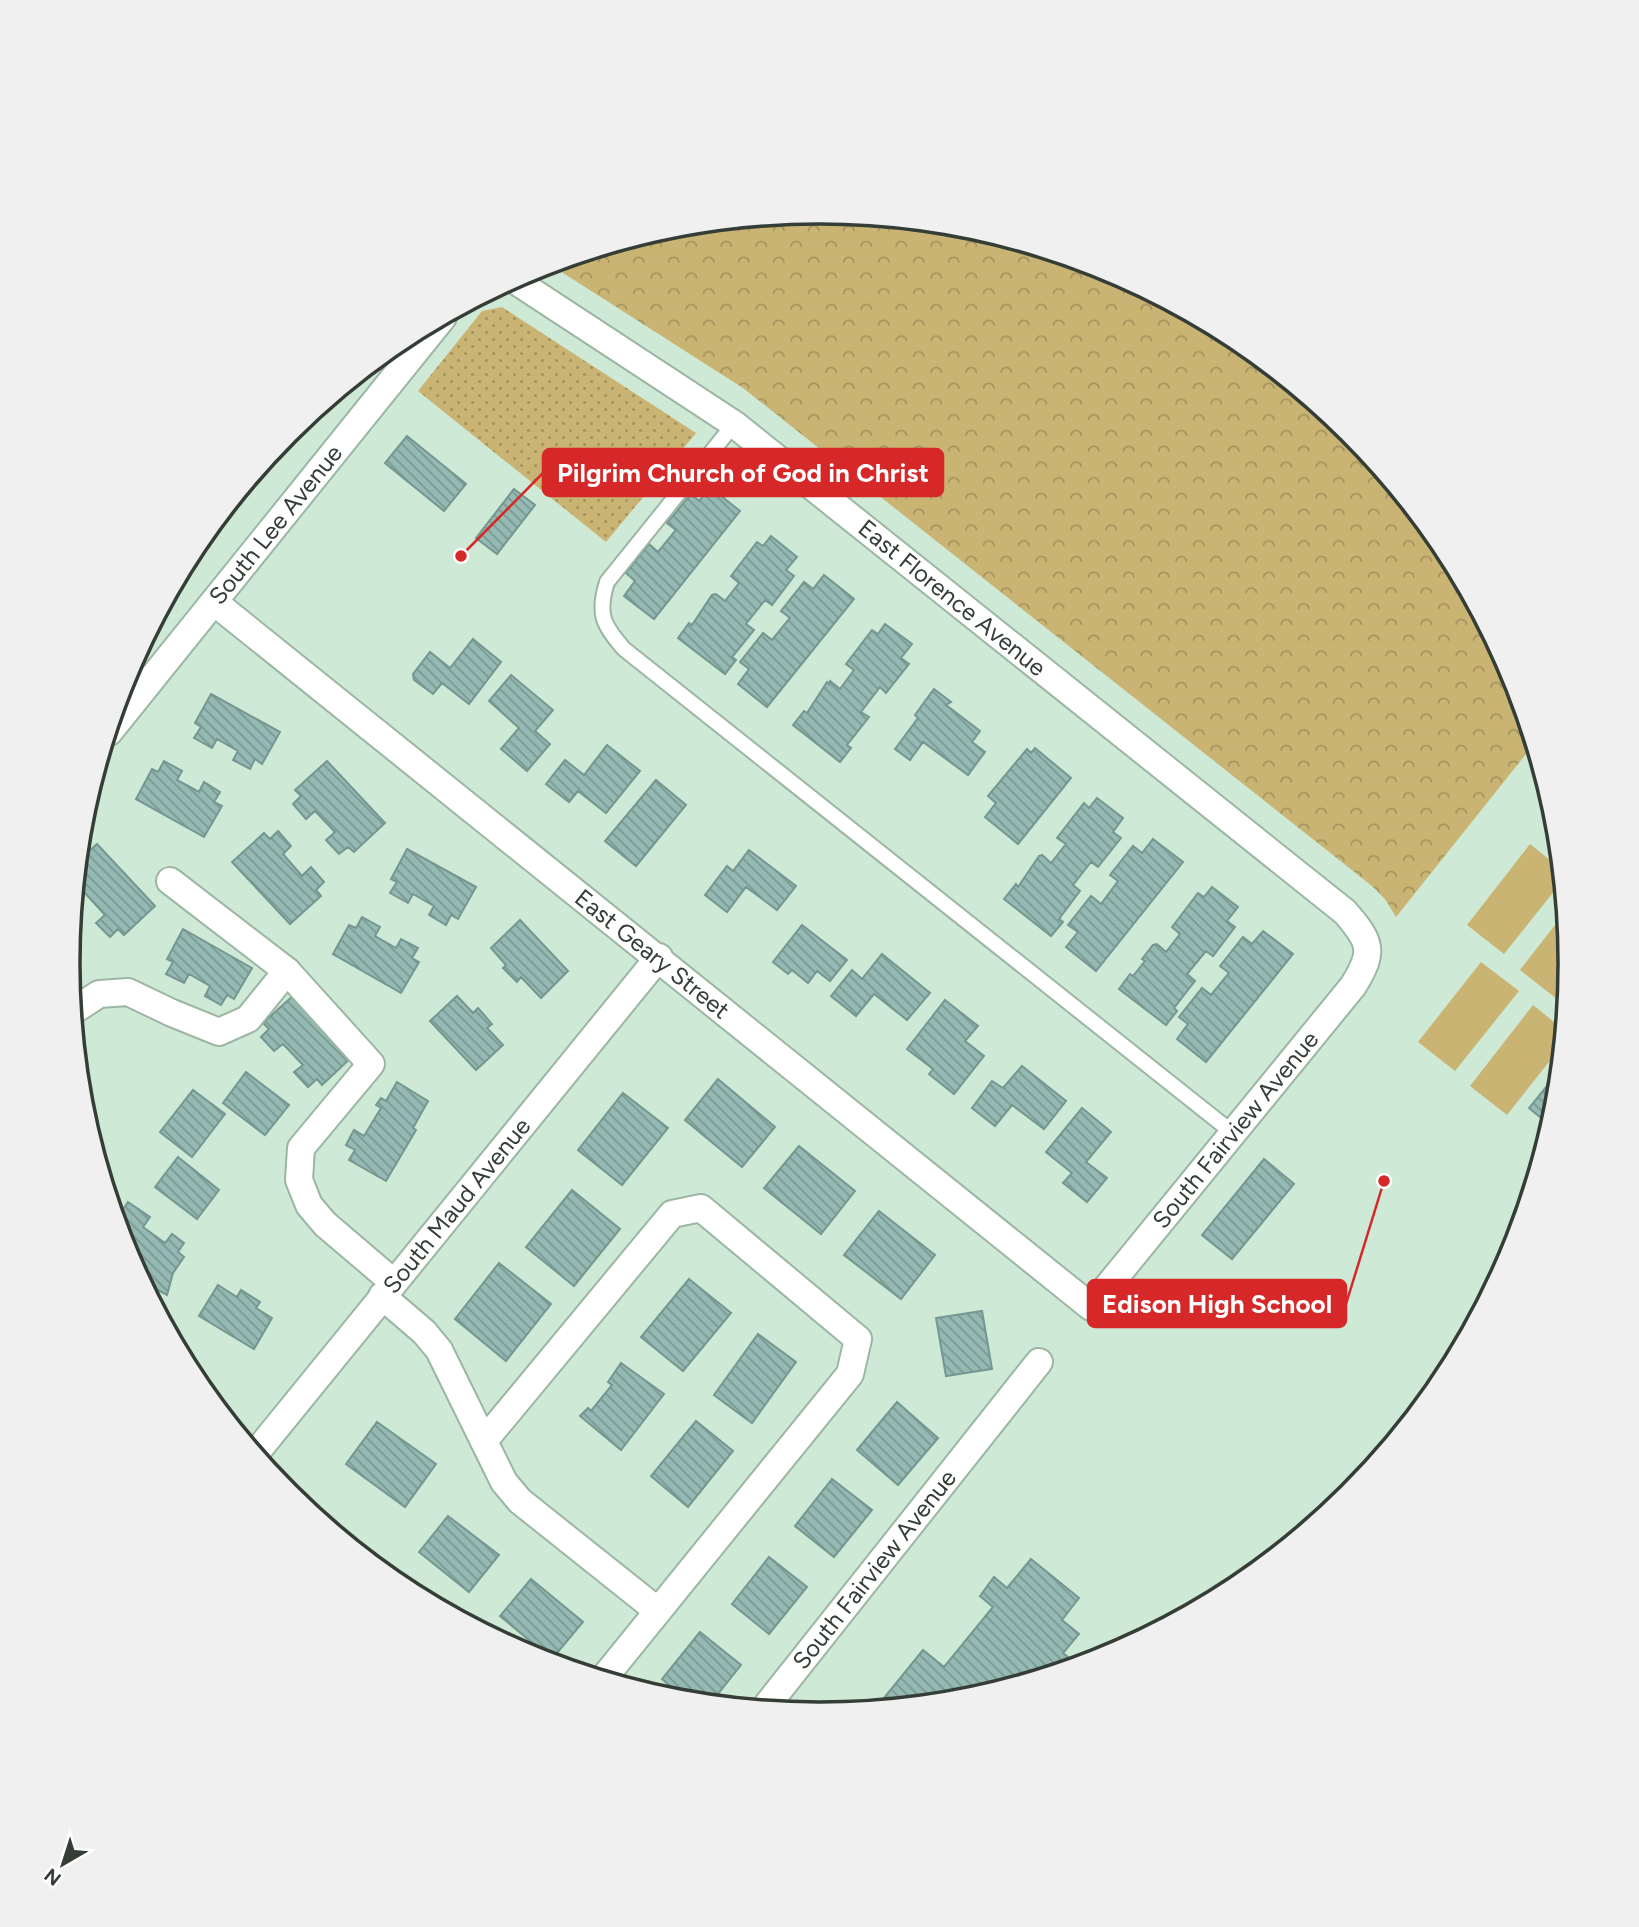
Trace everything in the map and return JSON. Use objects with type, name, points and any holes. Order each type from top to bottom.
[{"type":"street","name":"East Florence Avenue","points":[[525,287],[734,424],[1345,912],[1368,946]]},
{"type":"street","name":"South Lee Avenue","points":[[126,710],[425,339]]},
{"type":"street","name":"East Geary Street","points":[[214,602],[659,957],[1091,1307]]},
{"type":"street","points":[[170,881],[287,971],[371,1064],[301,1148],[299,1180],[309,1205],[388,1289],[439,1350],[504,1482],[520,1501],[658,1611]]},
{"type":"street","name":"South Fairview Avenue","points":[[1091,1307],[1353,986],[1366,964],[1368,946]]},
{"type":"street","name":"South Maud Avenue","points":[[261,1447],[659,957]]},
{"type":"street","points":[[82,1005],[99,994],[128,992],[219,1032],[248,1019],[287,971]]},
{"type":"street","points":[[484,1441],[672,1214],[701,1208],[858,1339],[850,1374],[609,1671]]},
{"type":"street","name":"South Fairview Avenue","points":[[770,1701],[1039,1362]]},
{"type":"lane","points":[[734,424],[607,582],[602,598],[602,618],[609,631],[624,649],[1233,1133]]},
{"type":"green space","points":[[820,224],[868,226],[964,239],[1011,250],[1102,281],[1146,301],[1230,349],[1269,377],[1307,408],[1375,476],[1434,553],[1459,594],[1502,681],[1527,753],[1396,917],[1385,899],[1372,886],[743,388],[561,272],[628,250],[723,231]]},
{"type":"green space","points":[[502,307],[696,433],[606,542],[418,391],[482,311]]},
{"type":"green space","points":[[1530,844],[1551,861],[1554,891],[1504,954],[1467,925]]},
{"type":"green space","points":[[1557,922],[1557,999],[1520,970]]},
{"type":"green space","points":[[1481,962],[1519,991],[1455,1071],[1418,1042]]},
{"type":"green space","points":[[1533,1005],[1556,1023],[1552,1058],[1507,1115],[1470,1086]]},
{"type":"building","points":[[407,436],[466,484],[444,511],[385,463]]},
{"type":"building","points":[[710,487],[740,511],[654,619],[624,596],[635,581],[626,573],[649,544],[658,552],[676,530],[667,523],[691,494],[699,501]]},
{"type":"building","points":[[514,489],[535,505],[497,554],[476,538]]},
{"type":"building","points":[[771,536],[797,557],[786,570],[794,576],[772,605],[765,600],[746,624],[754,630],[732,657],[736,660],[725,674],[678,638],[689,623],[692,625],[712,595],[716,594],[725,601],[739,583],[731,576],[757,542],[763,546]]},
{"type":"building","points":[[824,575],[854,599],[767,707],[738,684],[749,669],[740,662],[763,633],[772,640],[790,618],[781,611],[804,582],[813,589]]},
{"type":"building","points":[[885,624],[912,644],[901,658],[909,664],[886,693],[880,687],[861,712],[869,717],[847,745],[851,748],[840,762],[793,725],[804,711],[807,713],[827,682],[829,684],[830,681],[840,689],[854,670],[846,664],[872,630],[878,634]]},
{"type":"building","points":[[473,639],[501,662],[469,704],[442,683],[433,694],[414,680],[413,674],[430,652],[450,668]]},
{"type":"building","points":[[511,675],[553,710],[535,731],[550,744],[527,771],[501,749],[519,728],[489,701]]},
{"type":"building","points":[[934,689],[951,702],[946,705],[980,731],[972,742],[985,752],[968,775],[923,742],[910,760],[895,749],[918,718],[915,715]]},
{"type":"building","points":[[211,694],[280,732],[262,764],[255,759],[250,769],[233,760],[238,751],[217,739],[212,748],[194,738],[201,727],[195,723]]},
{"type":"building","points":[[607,745],[640,771],[606,813],[578,791],[569,802],[546,784],[565,760],[584,775]]},
{"type":"building","points":[[1035,748],[1071,778],[1018,844],[985,817],[996,803],[988,796],[1027,749],[1031,753]]},
{"type":"building","points":[[164,761],[182,771],[177,780],[199,792],[204,782],[220,792],[214,802],[222,806],[204,837],[136,799],[152,769],[158,772]]},
{"type":"building","points":[[327,761],[385,823],[354,852],[348,847],[339,854],[326,840],[335,832],[315,811],[306,819],[293,804],[301,796],[295,790]]},
{"type":"building","points":[[656,780],[686,805],[636,866],[605,841]]},
{"type":"building","points":[[1097,798],[1123,818],[1113,832],[1121,838],[1098,867],[1091,862],[1073,885],[1080,891],[1059,919],[1063,922],[1051,936],[1004,899],[1016,884],[1018,887],[1039,856],[1042,855],[1051,863],[1066,844],[1057,838],[1084,803],[1089,808]]},
{"type":"building","points":[[278,831],[291,846],[283,854],[302,876],[311,867],[324,882],[316,890],[321,896],[290,924],[232,862],[264,833],[270,839]]},
{"type":"building","points":[[1153,839],[1183,862],[1096,971],[1066,947],[1078,932],[1068,925],[1091,896],[1101,904],[1118,881],[1110,875],[1133,846],[1142,853]]},
{"type":"building","points":[[97,844],[155,906],[124,935],[118,929],[110,937],[96,923],[105,915],[84,894],[90,850]]},
{"type":"building","points":[[407,849],[476,887],[458,919],[451,915],[446,925],[429,915],[434,906],[413,894],[408,903],[390,893],[397,882],[391,879]]},
{"type":"building","points":[[749,850],[796,886],[777,910],[746,887],[727,912],[705,895],[727,866],[733,871]]},
{"type":"building","points":[[1212,887],[1238,907],[1227,921],[1235,927],[1213,956],[1206,951],[1187,974],[1195,981],[1174,1008],[1177,1011],[1166,1025],[1119,989],[1130,974],[1133,976],[1145,961],[1142,959],[1153,945],[1157,944],[1166,952],[1180,934],[1172,927],[1198,893],[1204,897]]},
{"type":"building","points":[[362,917],[380,927],[375,936],[396,948],[401,939],[418,948],[412,958],[419,962],[401,993],[333,954],[349,925],[356,928]]},
{"type":"building","points":[[520,920],[568,971],[541,998],[521,977],[517,982],[503,968],[506,965],[491,948]]},
{"type":"building","points":[[802,925],[847,960],[830,981],[817,971],[808,983],[792,970],[788,974],[773,962]]},
{"type":"building","points":[[183,929],[252,968],[234,999],[227,995],[221,1005],[205,996],[210,986],[189,974],[184,983],[166,974],[173,962],[167,959]]},
{"type":"building","points":[[1263,931],[1293,954],[1206,1062],[1177,1039],[1188,1024],[1179,1017],[1202,988],[1211,995],[1229,973],[1220,966],[1243,937],[1252,944]]},
{"type":"building","points":[[882,954],[930,993],[907,1020],[874,994],[856,1016],[831,996],[852,970],[862,979]]},
{"type":"building","points":[[295,994],[353,1056],[322,1085],[317,1079],[308,1087],[294,1072],[303,1065],[283,1044],[274,1051],[261,1037],[269,1029],[263,1023]]},
{"type":"building","points":[[457,996],[473,1013],[478,1008],[492,1024],[487,1028],[503,1045],[476,1070],[430,1021]]},
{"type":"building","points":[[945,1000],[978,1026],[965,1041],[984,1056],[954,1094],[929,1074],[933,1069],[907,1049]]},
{"type":"building","points":[[1022,1066],[1066,1101],[1044,1129],[1012,1105],[995,1126],[972,1108],[992,1081],[1003,1088]]},
{"type":"building","points":[[246,1072],[289,1105],[265,1135],[223,1103]]},
{"type":"building","points":[[718,1079],[775,1127],[742,1167],[685,1120]]},
{"type":"building","points":[[397,1082],[428,1101],[413,1128],[416,1130],[386,1181],[349,1160],[355,1150],[346,1145],[354,1130],[364,1136],[381,1108],[376,1105],[381,1098],[386,1101]]},
{"type":"building","points":[[1548,1085],[1542,1118],[1529,1108]]},
{"type":"building","points":[[193,1090],[225,1114],[192,1157],[160,1132]]},
{"type":"building","points":[[623,1093],[668,1128],[622,1185],[578,1150]]},
{"type":"building","points":[[1082,1108],[1111,1132],[1086,1162],[1107,1178],[1087,1202],[1063,1183],[1072,1173],[1046,1152]]},
{"type":"building","points":[[799,1146],[855,1191],[821,1234],[764,1188]]},
{"type":"building","points":[[178,1157],[219,1190],[197,1219],[155,1187]]},
{"type":"building","points":[[1264,1159],[1294,1184],[1232,1259],[1202,1235]]},
{"type":"building","points":[[572,1190],[620,1229],[574,1286],[526,1247]]},
{"type":"building","points":[[128,1202],[150,1217],[143,1227],[165,1243],[172,1234],[184,1243],[178,1252],[184,1257],[173,1273],[167,1295],[157,1289],[123,1209]]},
{"type":"building","points":[[879,1211],[935,1255],[901,1299],[844,1255]]},
{"type":"building","points":[[499,1263],[551,1304],[506,1361],[455,1319]]},
{"type":"building","points":[[689,1279],[731,1313],[683,1371],[641,1337]]},
{"type":"building","points":[[218,1285],[237,1297],[241,1290],[260,1302],[256,1308],[272,1318],[254,1349],[199,1316]]},
{"type":"building","points":[[982,1311],[992,1369],[946,1376],[936,1318]]},
{"type":"building","points":[[758,1334],[796,1362],[752,1423],[714,1395]]},
{"type":"building","points":[[621,1363],[664,1394],[621,1450],[580,1416],[588,1408],[591,1411],[612,1385],[608,1382]]},
{"type":"building","points":[[897,1402],[938,1438],[898,1485],[857,1450]]},
{"type":"building","points":[[696,1421],[733,1451],[688,1507],[651,1476]]},
{"type":"building","points":[[377,1422],[436,1464],[405,1507],[346,1464]]},
{"type":"building","points":[[832,1479],[872,1510],[834,1557],[795,1526]]},
{"type":"building","points":[[448,1516],[499,1555],[469,1592],[419,1552]]},
{"type":"building","points":[[769,1557],[807,1587],[769,1634],[732,1604]]},
{"type":"building","points":[[1031,1559],[1079,1598],[1062,1620],[1079,1634],[1063,1653],[1069,1658],[1011,1677],[964,1688],[883,1699],[923,1650],[944,1667],[993,1607],[980,1596],[994,1577],[1007,1588]]},
{"type":"building","points":[[531,1579],[583,1622],[557,1653],[535,1645],[500,1616]]},
{"type":"building","points":[[700,1632],[741,1665],[717,1695],[672,1687],[662,1679]]},
{"type":"place","name":"Pilgrim Church of God in Christ","points":[[461,556]]},
{"type":"place","name":"Edison High School","points":[[1384,1181]]}]
